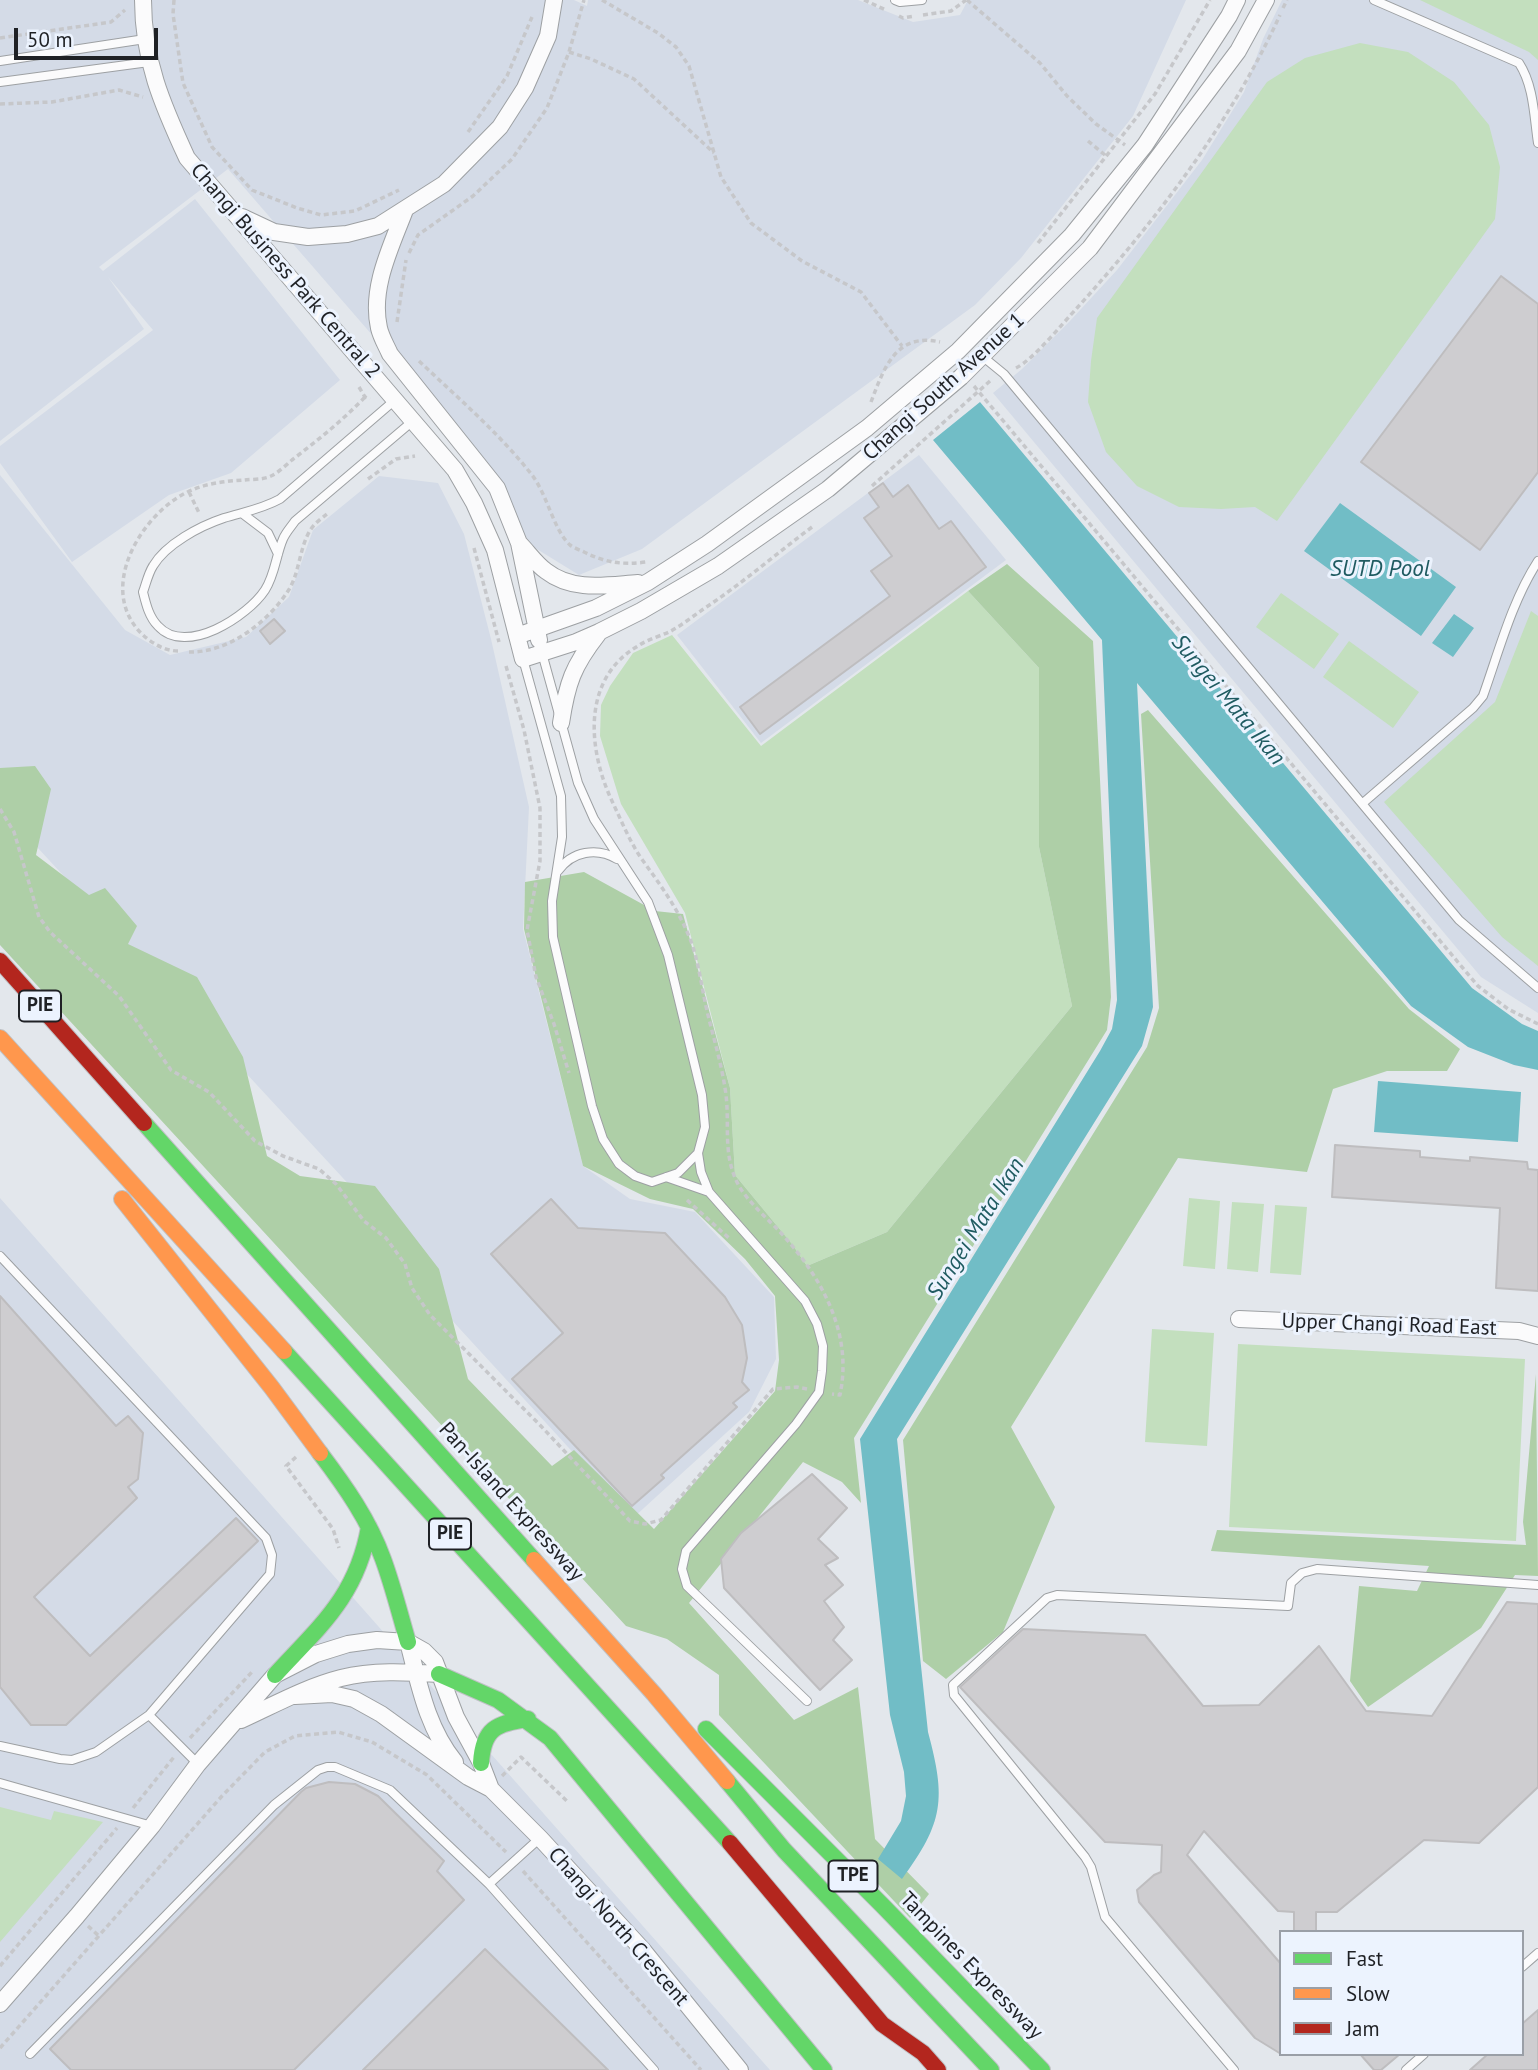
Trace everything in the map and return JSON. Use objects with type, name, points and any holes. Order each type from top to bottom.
[{"type":"highway","name":"Pan-Island Expressway","points":[[0,961],[654,1694],[784,1850],[991,2070]]},
{"type":"highway","points":[[5,1044],[134,1215],[351,1493],[383,1558],[408,1642]]},
{"type":"highway","name":"PIE","points":[[5,1044],[747,1862],[882,2024],[923,2053],[937,2070]]},
{"type":"highway","points":[[275,1675],[340,1602],[353,1581],[363,1556],[369,1527]]},
{"type":"highway","points":[[439,1674],[491,1695],[528,1719],[550,1738],[824,2070]]},
{"type":"highway","name":"Tampines Expressway","points":[[654,1694],[671,1702],[709,1732],[1042,2070]]},
{"type":"highway","points":[[481,1763],[481,1745],[496,1725],[528,1719]]},
{"type":"highway","points":[[882,2024],[904,2059]]},
{"type":"street","name":"Changi Business Park Central 2","points":[[144,0],[145,39],[149,62],[159,97],[187,158],[236,214],[390,404],[455,470],[474,503],[495,550],[523,659]]},
{"type":"street","points":[[236,214],[274,232],[308,237],[347,234],[377,226],[405,211],[444,184],[499,127],[525,88],[548,36],[554,0]]},
{"type":"street","name":"Changi South Avenue 1","points":[[517,636],[596,608],[648,582],[707,544],[859,435],[958,351],[1072,235],[1138,154],[1237,0]]},
{"type":"street","name":"Changi South Avenue 1","points":[[523,659],[599,632],[719,566],[828,489],[961,377],[1090,248],[1238,51],[1266,0]]},
{"type":"street","points":[[405,211],[379,285],[376,311],[379,331],[390,354],[497,488],[519,543],[542,653]]},
{"type":"street","name":"Changi South Avenue 1","points":[[519,543],[546,572],[566,582],[589,587],[648,582]]},
{"type":"street","points":[[561,723],[566,688],[574,670],[599,632]]},
{"type":"street","name":"Upper Changi Road East","points":[[1239,1319],[1519,1331],[1538,1336]]},
{"type":"street","name":"Changi North Crescent","points":[[0,2004],[152,1826],[198,1764],[275,1675],[316,1654],[348,1644],[377,1640],[408,1642],[430,1656],[491,1789]]},
{"type":"street","name":"Changi North Crescent","points":[[408,1642],[434,1729],[446,1751],[468,1777]]},
{"type":"street","name":"Changi North Crescent","points":[[236,1723],[343,1677],[385,1672],[439,1674]]},
{"type":"street","name":"Changi North Crescent","points":[[295,1696],[332,1694],[354,1699],[381,1714],[468,1777],[491,1789],[541,1838],[642,1949],[740,2070]]},
{"type":"lane","points":[[895,0],[922,0]]},
{"type":"lane","points":[[1374,0],[1519,63],[1530,86],[1538,143]]},
{"type":"lane","points":[[1395,0],[1411,17]]},
{"type":"lane","points":[[0,61],[145,39]]},
{"type":"lane","points":[[0,82],[149,62]]},
{"type":"lane","points":[[982,356],[1003,374],[1460,920],[1538,988]]},
{"type":"lane","name":"Changi Business Park Central 2","points":[[390,404],[280,499],[266,507],[205,526],[166,550],[153,566],[143,592],[149,613],[159,628],[180,637],[204,635],[225,626],[247,609],[266,590],[284,536],[295,521],[409,425]]},
{"type":"lane","points":[[243,514],[268,533],[278,554]]},
{"type":"lane","points":[[1363,803],[1473,708],[1483,696],[1528,577],[1538,561]]},
{"type":"lane","points":[[542,653],[583,795],[619,860],[649,902],[668,955],[702,1095],[705,1127],[698,1153],[701,1172],[709,1192],[805,1301],[817,1324],[823,1346],[818,1392],[796,1424],[686,1551],[682,1569],[687,1586],[807,1701]]},
{"type":"lane","name":"Changi Business Park Central 2","points":[[523,659],[561,796],[562,837],[552,901],[553,937],[592,1106],[603,1139],[620,1164],[635,1176],[652,1182],[666,1177],[709,1192]]},
{"type":"lane","points":[[556,873],[569,859],[579,854],[606,853],[619,860]]},
{"type":"lane","points":[[666,1177],[678,1173],[698,1153]]},
{"type":"lane","points":[[0,1256],[266,1538],[272,1555],[270,1574],[149,1716],[83,1758],[60,1759],[0,1746]]},
{"type":"lane","points":[[1234,2070],[1105,1917],[1088,1862],[954,1695],[953,1685],[1052,1596],[1288,1606],[1291,1583],[1302,1573],[1317,1569],[1538,1586]]},
{"type":"lane","points":[[149,1716],[198,1764]]},
{"type":"lane","points":[[30,2054],[274,1805],[318,1770],[335,1767],[390,1790],[489,1884],[654,2070]]},
{"type":"lane","points":[[0,1783],[152,1826]]},
{"type":"lane","points":[[489,1884],[541,1838]]},
{"type":"lane","points":[[1524,1965],[1538,1953]]},
{"type":"lane","points":[[1406,2070],[1422,2056]]},
{"type":"path","points":[[0,38],[111,22],[125,11],[127,0]]},
{"type":"path","points":[[174,0],[173,14],[183,83],[212,147],[252,190],[321,215],[355,211],[404,188]]},
{"type":"path","points":[[396,327],[406,258],[418,235],[473,196],[512,159],[547,108],[569,52],[584,0]]},
{"type":"path","points":[[602,0],[658,33],[676,47],[689,66],[721,177],[751,223],[802,261],[861,292],[902,345]]},
{"type":"path","points":[[967,0],[1040,63],[1086,115],[1138,154]]},
{"type":"path","points":[[1032,250],[1155,94],[1210,0]]},
{"type":"path","points":[[461,142],[507,76],[533,16]]},
{"type":"path","points":[[569,52],[634,79],[715,154]]},
{"type":"path","points":[[0,104],[52,102],[119,90],[144,98]]},
{"type":"path","points":[[1088,141],[1105,155]]},
{"type":"path","points":[[871,402],[883,372],[902,345],[931,340],[945,344],[935,352]]},
{"type":"path","points":[[414,356],[504,442],[533,477],[546,497],[556,526],[571,545],[603,562],[627,565],[649,562]]},
{"type":"path","points":[[961,377],[980,391],[1478,986],[1508,1009],[1538,1024]]},
{"type":"path","points":[[355,379],[365,397],[390,404]]},
{"type":"path","points":[[861,410],[882,394]]},
{"type":"path","points":[[409,425],[415,456],[425,460]]},
{"type":"path","points":[[189,492],[205,526]]},
{"type":"path","points":[[0,809],[13,832],[38,917],[50,932],[119,996],[171,1070],[209,1092],[255,1141],[282,1156],[319,1169],[336,1184],[365,1221],[386,1238],[404,1264],[412,1287],[430,1314],[630,1521],[645,1524],[661,1520],[773,1389],[797,1387],[840,1395],[843,1383],[842,1337],[836,1316],[824,1292],[791,1244],[741,1190],[732,1171],[727,1152],[725,1088],[692,945],[676,908],[640,856],[610,797],[593,738],[594,706],[604,681],[623,656],[638,645],[671,631],[705,608],[812,527]]},
{"type":"path","points":[[472,543],[500,646]]},
{"type":"path","points":[[503,658],[524,730],[540,808],[540,861],[527,930],[536,977],[572,1083]]},
{"type":"path","points":[[679,1198],[689,1201],[739,1247]]},
{"type":"path","points":[[807,1389],[808,1378]]},
{"type":"path","points":[[312,1441],[286,1466],[333,1529],[340,1551]]},
{"type":"path","points":[[0,1966],[181,1748],[252,1672]]},
{"type":"path","points":[[0,2048],[222,1796],[265,1752],[295,1736],[338,1732],[372,1742],[427,1775],[515,1861],[701,2070]]},
{"type":"shaded area","points":[[0,0],[574,0],[587,6],[588,0],[858,0],[913,22],[960,15],[968,0],[1186,0],[1133,116],[1021,258],[975,305],[642,549],[579,575],[527,543],[505,488],[228,169],[99,267],[103,271],[195,199],[340,380],[231,473],[169,495],[72,562],[0,463],[0,446],[153,330],[108,277],[144,329],[0,441]]},
{"type":"shaded area","points":[[1282,0],[1538,0],[1538,1013],[1481,977],[993,393],[1022,369],[1117,270],[1202,160],[1244,92],[1263,39]]},
{"type":"shaded area","points":[[919,455],[1006,560],[761,743],[677,635]]},
{"type":"shaded area","points":[[0,475],[125,630],[170,655],[246,637],[289,597],[313,530],[379,476],[438,483],[464,534],[529,807],[523,929],[583,1166],[630,1199],[695,1212],[774,1297],[776,1359],[749,1412],[633,1518],[438,1305],[415,1256],[0,807]]},
{"type":"shaded area","points":[[0,1198],[333,1575],[770,2070],[0,2070]]},
{"type":"green space","points":[[1420,0],[1538,0],[1538,60],[1529,52]]},
{"type":"green space","points":[[1360,43],[1408,52],[1454,82],[1489,125],[1500,167],[1495,219],[1277,521],[1255,507],[1179,507],[1137,486],[1106,452],[1088,402],[1097,318],[1267,82],[1305,58]]},
{"type":"green space","points":[[1007,564],[1093,641],[1111,997],[1107,1030],[854,1438],[861,1503],[842,1482],[803,1462],[689,1603],[794,1720],[858,1687],[875,1839],[929,1894],[910,1918],[719,1715],[719,1675],[667,1639],[626,1626],[0,945],[0,768],[35,766],[51,789],[36,855],[89,895],[105,888],[137,926],[128,944],[197,977],[243,1057],[267,1156],[300,1176],[375,1186],[439,1269],[468,1379],[552,1466],[574,1450],[654,1529],[775,1391],[779,1360],[775,1296],[745,1259],[693,1209],[650,1199],[583,1166],[524,929],[525,882],[584,872],[655,911],[683,914],[730,1088],[735,1175],[807,1266],[887,1232],[1072,1006],[1039,847],[1039,668],[968,591]]},
{"type":"green space","points":[[968,591],[1039,668],[1039,847],[1072,1006],[887,1232],[807,1266],[735,1175],[730,1088],[685,913],[621,804],[600,736],[601,705],[610,686],[633,653],[672,635],[761,746]]},
{"type":"green space","points":[[1281,593],[1339,634],[1314,669],[1256,627]]},
{"type":"green space","points":[[1531,611],[1538,616],[1538,966],[1502,937],[1384,802],[1495,702]]},
{"type":"green space","points":[[1349,641],[1419,692],[1393,728],[1323,677]]},
{"type":"green space","points":[[1148,710],[1409,1009],[1460,1049],[1447,1071],[1387,1071],[1333,1089],[1307,1172],[1178,1158],[1011,1427],[1055,1507],[1003,1632],[946,1679],[923,1661],[903,1440],[1147,1047],[1159,1008],[1141,714]]},
{"type":"green space","points":[[1189,1198],[1220,1201],[1215,1269],[1183,1266]]},
{"type":"green space","points":[[1232,1202],[1264,1204],[1258,1272],[1227,1269]]},
{"type":"green space","points":[[1275,1205],[1307,1207],[1301,1275],[1270,1273]]},
{"type":"green space","points":[[1152,1329],[1214,1333],[1207,1446],[1145,1442]]},
{"type":"green space","points":[[1238,1344],[1525,1359],[1516,1541],[1229,1527]]},
{"type":"green space","points":[[1536,1374],[1538,1576],[1515,1575],[1481,1628],[1368,1707],[1350,1681],[1359,1586],[1417,1591],[1429,1566],[1211,1551],[1217,1530],[1526,1545],[1523,1522]]},
{"type":"green space","points":[[0,1807],[51,1820],[54,1811],[103,1822],[0,1942]]},
{"type":"water","name":"Sungei Mata Ikan","points":[[980,402],[1472,988],[1522,1024],[1538,1031],[1538,1070],[1514,1065],[1468,1047],[1411,1006],[1137,683],[1153,1007],[1142,1046],[897,1439],[928,1732],[939,1793],[933,1825],[916,1859],[902,1879],[878,1859],[901,1821],[906,1796],[904,1772],[890,1715],[860,1439],[1100,1051],[1112,1029],[1117,1000],[1102,640],[933,440]]},
{"type":"water","name":"SUTD Pool","points":[[1340,503],[1456,587],[1421,636],[1304,551]]},
{"type":"water","points":[[1454,614],[1474,628],[1453,657],[1432,643]]},
{"type":"water","points":[[1378,1081],[1521,1092],[1518,1142],[1374,1132]]},
{"type":"building","points":[[1501,276],[1538,304],[1538,472],[1480,550],[1361,462]]},
{"type":"building","points":[[883,483],[893,497],[908,485],[939,529],[951,521],[986,567],[760,734],[740,707],[890,596],[871,571],[892,556],[864,518],[879,507],[869,493]]},
{"type":"building","points":[[274,619],[285,631],[270,644],[260,631]]},
{"type":"building","points":[[1335,1145],[1420,1151],[1420,1157],[1470,1161],[1470,1157],[1527,1162],[1528,1169],[1538,1170],[1538,1291],[1496,1288],[1500,1208],[1332,1197]]},
{"type":"building","points":[[551,1199],[578,1228],[665,1233],[725,1297],[742,1325],[747,1358],[742,1382],[749,1390],[733,1403],[737,1407],[661,1475],[664,1478],[632,1506],[512,1379],[563,1333],[491,1254]]},
{"type":"building","points":[[0,1296],[116,1426],[128,1416],[143,1433],[138,1479],[128,1487],[137,1498],[34,1597],[90,1656],[236,1518],[258,1541],[66,1725],[31,1725],[0,1687]]},
{"type":"building","points":[[812,1474],[847,1508],[818,1539],[838,1558],[825,1565],[843,1585],[824,1601],[844,1627],[833,1640],[852,1660],[820,1690],[724,1588],[721,1559],[741,1533]]},
{"type":"building","points":[[1507,1602],[1538,1604],[1538,1787],[1479,1843],[1424,1840],[1337,1912],[1316,1912],[1316,1930],[1294,1930],[1294,1912],[1278,1911],[1204,1831],[1187,1855],[1279,1962],[1279,2053],[1255,2038],[1139,1902],[1137,1890],[1161,1872],[1162,1845],[1105,1842],[960,1687],[1023,1629],[1145,1635],[1203,1706],[1259,1705],[1319,1646],[1366,1711],[1432,1716]]},
{"type":"building","points":[[329,1782],[355,1784],[378,1796],[444,1861],[437,1871],[464,1900],[294,2070],[71,2070],[50,2049],[301,1792]]},
{"type":"building","points":[[485,1949],[608,2070],[363,2070]]},
{"type":"building","points":[[1538,2010],[1538,2070],[1470,2070],[1486,2056],[1524,2056],[1524,2022]]},
{"type":"building","points":[[1362,2056],[1398,2056],[1381,2070],[1374,2070]]},
{"type":"traffic: fast","points":[[144,1123],[534,1560]]},
{"type":"traffic: fast","points":[[284,1351],[730,1843]]},
{"type":"traffic: fast","points":[[320,1453],[356,1504],[371,1531],[390,1580],[408,1642]]},
{"type":"traffic: fast","points":[[275,1675],[321,1625],[346,1591],[356,1572],[369,1527]]},
{"type":"traffic: fast","points":[[439,1674],[498,1700],[550,1738],[824,2070]]},
{"type":"traffic: fast","points":[[481,1763],[485,1742],[493,1730],[507,1723],[528,1719]]},
{"type":"traffic: fast","points":[[706,1729],[1042,2070]]},
{"type":"traffic: fast","points":[[727,1781],[784,1850],[991,2070]]},
{"type":"traffic: slow","points":[[0,1038],[284,1351]]},
{"type":"traffic: slow","points":[[122,1199],[272,1388],[320,1453]]},
{"type":"traffic: slow","points":[[534,1560],[654,1694],[727,1781]]},
{"type":"traffic: jam","points":[[0,961],[144,1123]]},
{"type":"traffic: jam","points":[[730,1843],[882,2024],[923,2053],[938,2070]]}]
